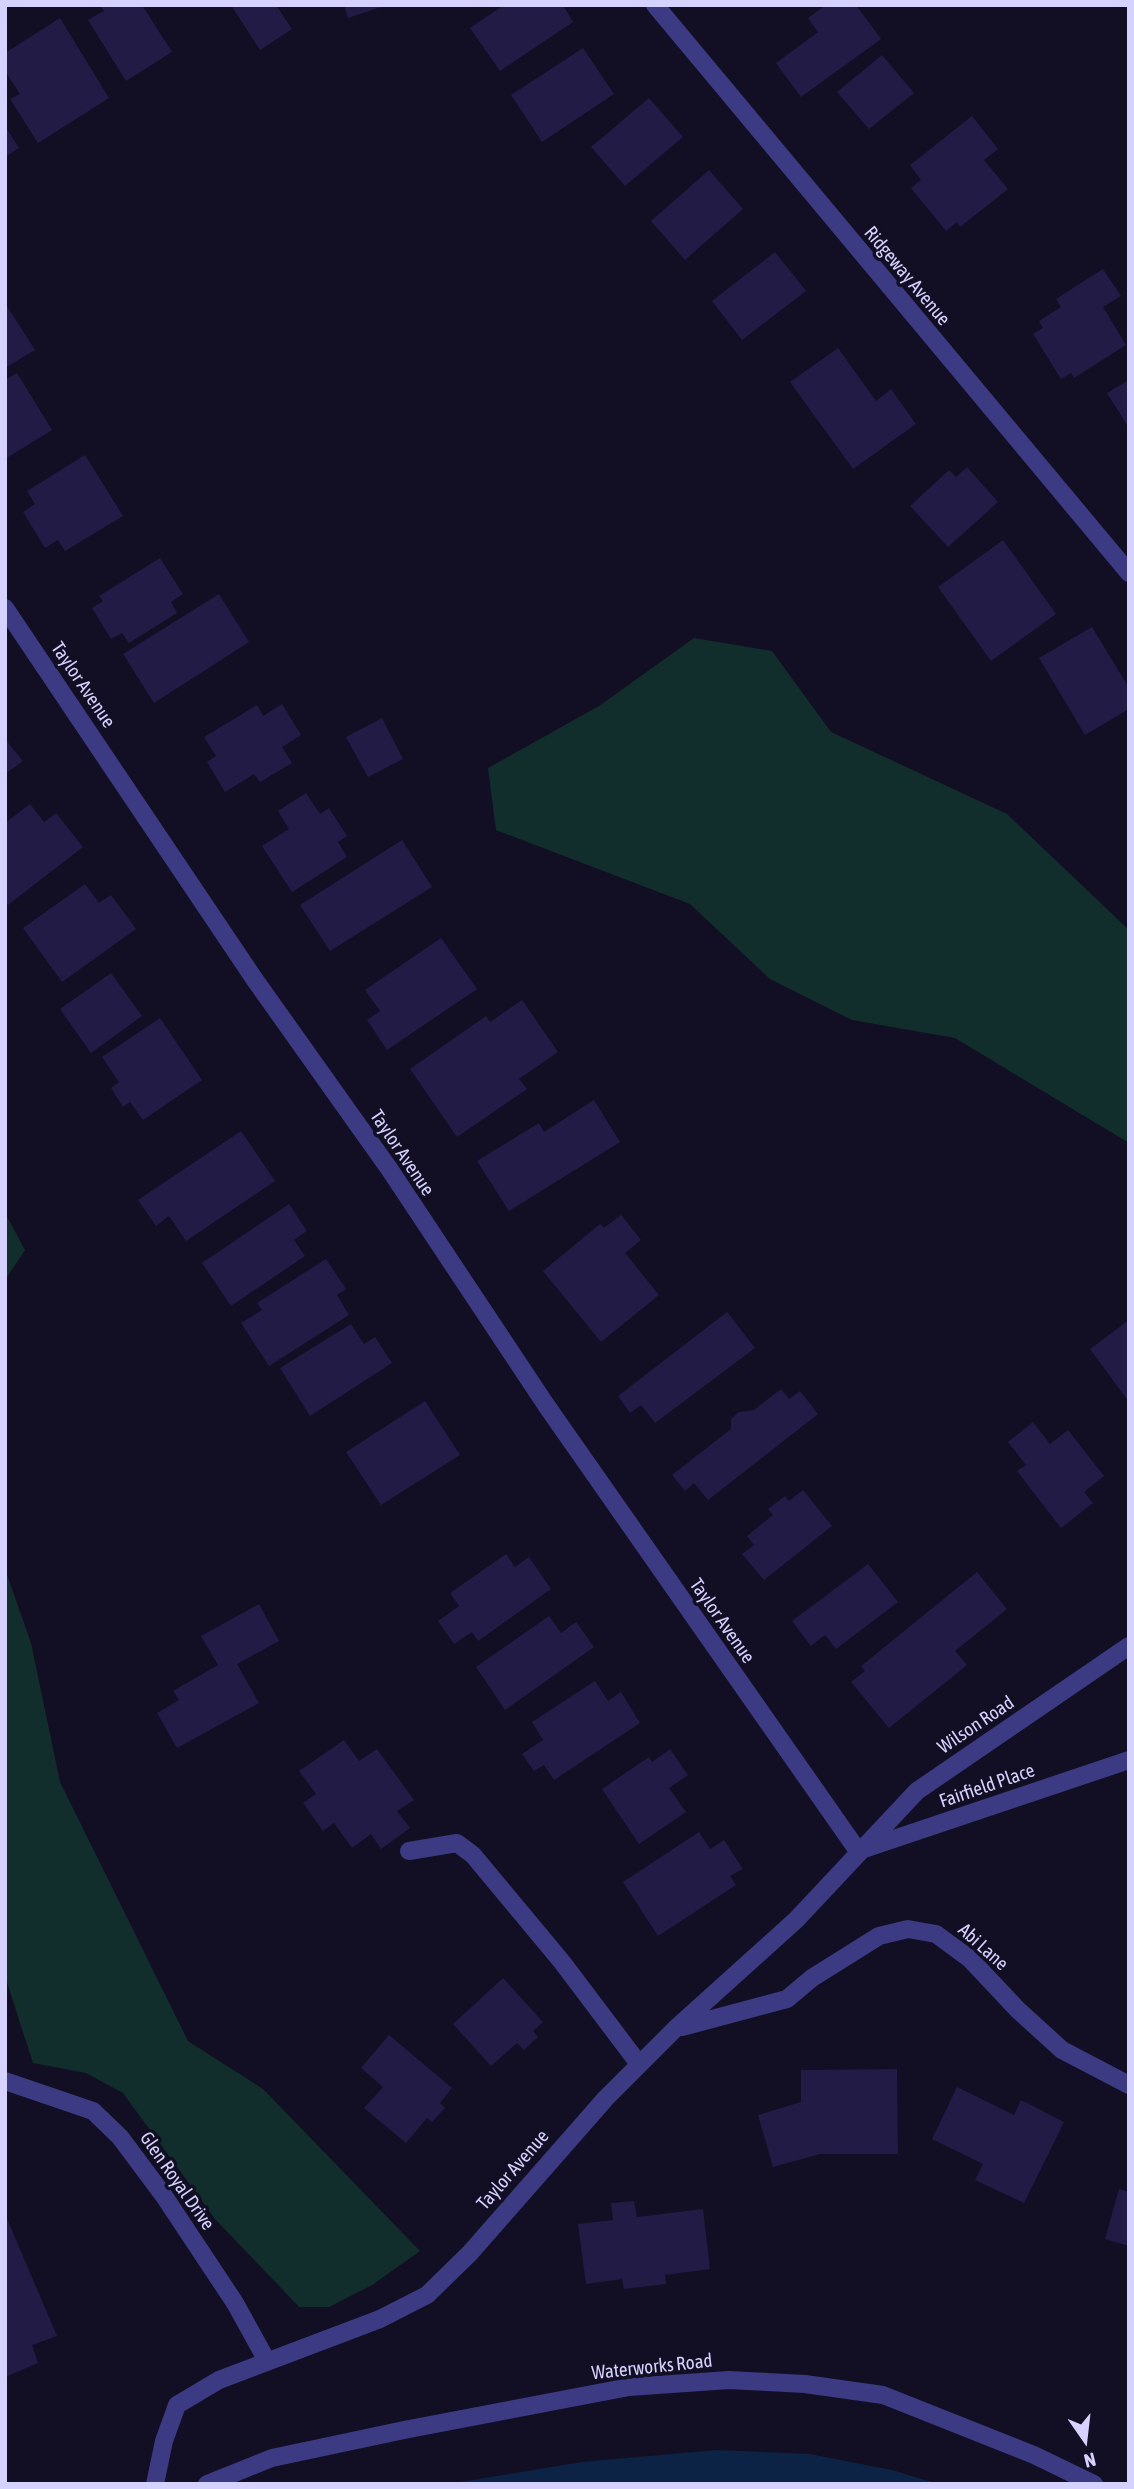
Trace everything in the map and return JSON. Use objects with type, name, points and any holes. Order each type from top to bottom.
[{"type":"street","name":"Ridgeway Avenue","points":[[655,5],[1129,573]]},
{"type":"street","name":"Taylor Avenue","points":[[5,608],[256,980],[390,1170],[546,1405],[858,1852],[796,1920],[639,2064],[577,2128],[470,2253],[427,2295],[380,2319],[219,2380],[177,2405],[164,2441],[155,2484]]},
{"type":"street","name":"Wilson Road","points":[[858,1852],[917,1790],[1129,1646]]},
{"type":"street","name":"Fairfield Place","points":[[858,1852],[1129,1760]]},
{"type":"street","points":[[409,1851],[457,1843],[472,1855],[562,1962],[639,2064]]},
{"type":"street","name":"Abi Lane","points":[[676,2029],[787,1999],[811,1978],[879,1936],[908,1929],[936,1934],[970,1959],[1018,2010],[1062,2050],[1129,2085]]},
{"type":"street","name":"Glen Royal Drive","points":[[5,2081],[93,2111],[120,2137],[164,2196],[235,2303],[267,2361]]},
{"type":"street","name":"Waterworks Road","points":[[207,2484],[272,2458],[417,2428],[629,2388],[729,2380],[805,2385],[883,2395],[1034,2455],[1094,2484]]},
{"type":"green space","points":[[694,638],[772,651],[831,732],[1007,814],[1129,930],[1129,1143],[955,1038],[852,1020],[770,979],[690,904],[496,830],[488,768],[599,706]]},
{"type":"green space","points":[[5,1213],[25,1250],[5,1280]]},
{"type":"green space","points":[[5,1569],[31,1643],[60,1782],[188,2041],[263,2089],[420,2251],[372,2285],[329,2307],[299,2307],[215,2219],[123,2093],[86,2073],[33,2063],[5,1976]]},
{"type":"water","points":[[716,2450],[810,2454],[892,2470],[938,2484],[448,2484],[582,2462]]},
{"type":"building","points":[[100,5],[142,5],[172,52],[126,81],[88,20],[104,11]]},
{"type":"building","points":[[231,5],[276,5],[292,29],[260,50]]},
{"type":"building","points":[[344,5],[384,5],[384,6],[348,18]]},
{"type":"building","points":[[504,5],[563,5],[573,22],[500,71],[470,28]]},
{"type":"building","points":[[826,5],[856,5],[881,39],[801,97],[776,63],[818,32],[808,18]]},
{"type":"building","points":[[60,18],[109,98],[38,143],[10,99],[20,94],[5,71],[5,53]]},
{"type":"building","points":[[583,48],[614,94],[542,142],[511,95]]},
{"type":"building","points":[[882,55],[914,93],[869,129],[837,92]]},
{"type":"building","points":[[649,98],[683,137],[625,186],[591,147]]},
{"type":"building","points":[[972,116],[998,149],[984,160],[1008,189],[960,227],[957,222],[946,231],[911,188],[921,180],[910,165]]},
{"type":"building","points":[[5,126],[19,148],[5,157]]},
{"type":"building","points":[[709,170],[743,209],[685,260],[651,221]]},
{"type":"building","points":[[775,252],[806,291],[742,340],[712,301]]},
{"type":"building","points":[[1103,269],[1121,296],[1103,307],[1126,345],[1074,378],[1071,373],[1061,379],[1033,334],[1043,328],[1039,321],[1061,307],[1056,299]]},
{"type":"building","points":[[5,303],[35,350],[5,368]]},
{"type":"building","points":[[838,348],[876,401],[891,389],[916,424],[853,469],[790,382]]},
{"type":"building","points":[[17,373],[52,430],[5,459],[5,380]]},
{"type":"building","points":[[1129,380],[1129,428],[1107,393]]},
{"type":"building","points":[[85,455],[123,516],[65,551],[58,540],[45,548],[23,512],[35,504],[27,491]]},
{"type":"building","points":[[967,467],[998,502],[948,547],[910,506],[949,470],[956,477]]},
{"type":"building","points":[[1003,540],[1056,614],[991,661],[938,587]]},
{"type":"building","points":[[160,558],[183,594],[171,602],[177,613],[129,643],[122,633],[111,639],[92,608],[103,601],[99,596]]},
{"type":"building","points":[[219,594],[249,642],[154,703],[123,654]]},
{"type":"building","points":[[1092,627],[1129,688],[1129,709],[1085,735],[1039,658]]},
{"type":"building","points":[[282,704],[301,735],[282,747],[292,763],[260,782],[254,774],[225,792],[207,762],[216,756],[204,737],[257,705],[263,716]]},
{"type":"building","points":[[382,718],[403,759],[368,777],[346,737]]},
{"type":"building","points":[[5,739],[23,761],[5,774]]},
{"type":"building","points":[[306,793],[320,814],[329,808],[347,836],[338,842],[347,857],[292,892],[262,846],[289,829],[278,811]]},
{"type":"building","points":[[30,804],[44,822],[56,813],[83,847],[8,905],[5,901],[5,823]]},
{"type":"building","points":[[402,840],[432,887],[330,951],[300,905]]},
{"type":"building","points":[[85,884],[99,903],[111,895],[136,929],[62,982],[23,928]]},
{"type":"building","points":[[441,938],[477,989],[387,1050],[367,1020],[380,1011],[365,990]]},
{"type":"building","points":[[111,973],[142,1016],[91,1053],[60,1009]]},
{"type":"building","points":[[522,1000],[558,1052],[519,1079],[527,1089],[457,1137],[410,1069],[486,1016],[490,1022]]},
{"type":"building","points":[[160,1018],[202,1080],[143,1120],[130,1102],[123,1107],[111,1088],[119,1082],[102,1057]]},
{"type":"building","points":[[594,1100],[620,1142],[509,1211],[477,1161],[539,1123],[544,1132]]},
{"type":"building","points":[[241,1131],[275,1181],[186,1241],[169,1216],[156,1226],[138,1200]]},
{"type":"building","points":[[289,1204],[307,1231],[294,1240],[305,1256],[231,1306],[202,1263]]},
{"type":"building","points":[[621,1215],[641,1240],[625,1253],[659,1295],[601,1342],[543,1271],[600,1224],[604,1228]]},
{"type":"building","points":[[326,1259],[346,1289],[337,1295],[349,1315],[269,1366],[241,1323],[262,1310],[257,1303]]},
{"type":"building","points":[[727,1312],[755,1348],[655,1423],[641,1405],[630,1413],[618,1396]]},
{"type":"building","points":[[1129,1320],[1129,1402],[1090,1349]]},
{"type":"building","points":[[351,1324],[364,1344],[375,1337],[392,1363],[310,1416],[280,1368]]},
{"type":"building","points":[[781,1389],[789,1399],[800,1391],[818,1414],[708,1500],[694,1483],[685,1491],[672,1475],[731,1429],[731,1419],[739,1412],[754,1410]]},
{"type":"building","points":[[425,1401],[460,1455],[381,1505],[346,1452]]},
{"type":"building","points":[[1033,1422],[1050,1444],[1068,1430],[1104,1476],[1084,1492],[1093,1503],[1061,1528],[1017,1471],[1026,1465],[1008,1442]]},
{"type":"building","points":[[803,1490],[832,1526],[764,1580],[742,1554],[754,1545],[747,1536],[773,1515],[768,1509],[785,1496],[789,1501]]},
{"type":"building","points":[[506,1554],[515,1567],[529,1557],[551,1589],[478,1641],[472,1632],[454,1644],[438,1621],[459,1606],[450,1593]]},
{"type":"building","points":[[868,1564],[898,1602],[836,1649],[825,1635],[811,1646],[792,1621]]},
{"type":"building","points":[[977,1572],[1007,1609],[955,1651],[967,1665],[889,1728],[851,1682],[865,1671],[861,1666]]},
{"type":"building","points":[[259,1604],[279,1641],[237,1664],[259,1703],[177,1748],[157,1713],[179,1700],[173,1691],[218,1665],[201,1636]]},
{"type":"building","points":[[549,1616],[561,1633],[576,1622],[594,1647],[505,1710],[476,1667]]},
{"type":"building","points":[[595,1681],[608,1701],[621,1692],[640,1723],[554,1780],[544,1765],[534,1771],[522,1754],[543,1740],[532,1722]]},
{"type":"building","points":[[344,1740],[359,1761],[377,1749],[414,1800],[397,1811],[410,1828],[381,1849],[371,1834],[352,1848],[334,1823],[323,1831],[303,1803],[316,1794],[299,1771]]},
{"type":"building","points":[[670,1749],[688,1775],[669,1788],[686,1812],[639,1844],[602,1789],[649,1757],[652,1762]]},
{"type":"building","points":[[699,1832],[710,1849],[724,1840],[743,1869],[730,1876],[736,1885],[658,1936],[623,1882]]},
{"type":"building","points":[[503,1978],[543,2022],[533,2031],[538,2037],[524,2050],[517,2043],[491,2066],[453,2024]]},
{"type":"building","points":[[389,2035],[452,2088],[440,2103],[445,2108],[432,2122],[427,2118],[406,2143],[364,2108],[383,2087],[361,2068]]},
{"type":"building","points":[[897,2069],[898,2154],[820,2154],[773,2167],[758,2115],[801,2102],[801,2070]]},
{"type":"building","points":[[957,2087],[1014,2115],[1021,2100],[1064,2122],[1024,2203],[975,2180],[983,2164],[932,2139]]},
{"type":"building","points":[[1119,2189],[1129,2192],[1129,2246],[1105,2239]]},
{"type":"building","points":[[634,2201],[637,2217],[703,2209],[710,2269],[665,2275],[666,2284],[624,2289],[622,2279],[586,2284],[578,2224],[613,2220],[611,2203]]},
{"type":"building","points":[[5,2214],[57,2336],[32,2345],[38,2363],[5,2377]]}]
